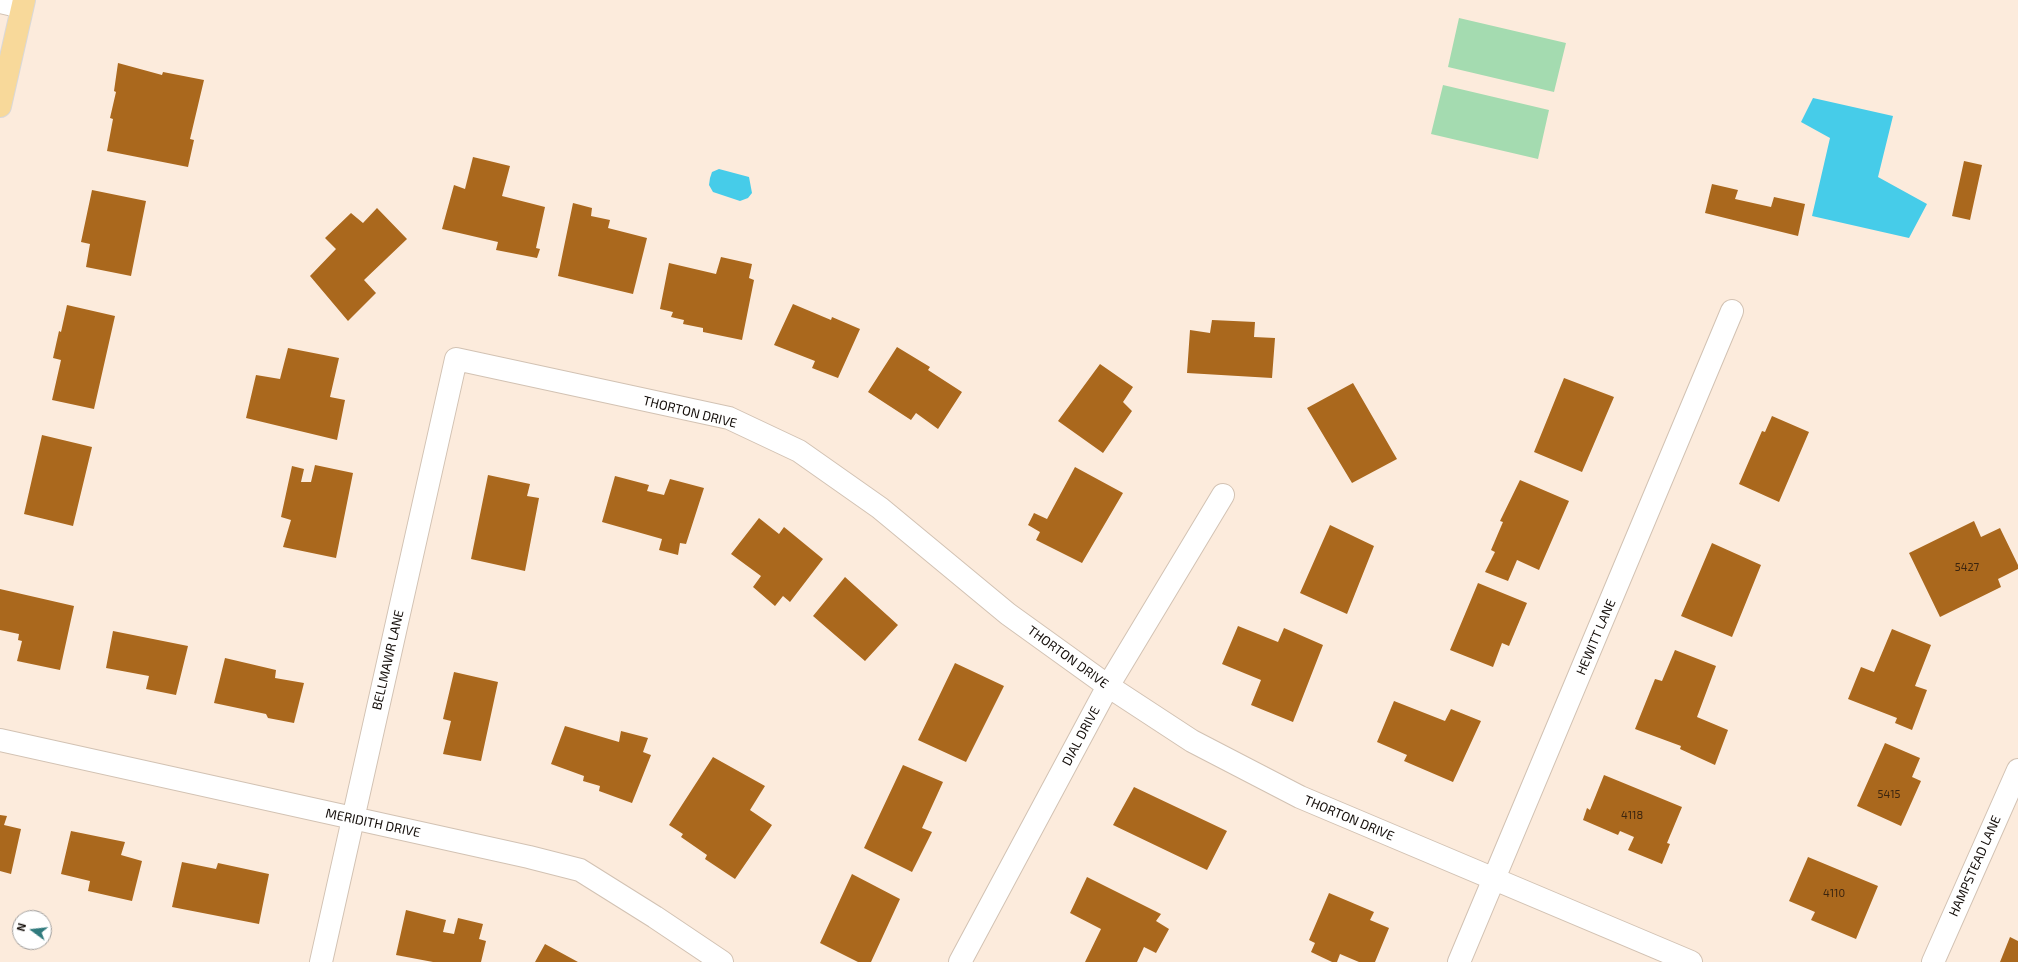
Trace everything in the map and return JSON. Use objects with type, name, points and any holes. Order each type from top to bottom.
[{"type":"main road","points":[[0,106],[23,4]]},
{"type":"street","points":[[0,2],[23,4]]},
{"type":"street","name":"HEWITT LANE","points":[[1459,962],[1732,311]]},
{"type":"street","name":"THORTON DRIVE","points":[[456,359],[729,418],[798,451],[880,508],[1008,614],[1108,686],[1192,741],[1300,797],[1692,962]]},
{"type":"street","name":"BELLMAWR LANE","points":[[322,962],[352,818],[456,359]]},
{"type":"street","name":"DIAL DRIVE","points":[[960,962],[1108,686],[1223,495]]},
{"type":"street","name":"MERIDITH DRIVE","points":[[0,740],[529,857],[580,870],[655,917],[722,962]]},
{"type":"street","name":"HAMPSTEAD LANE","points":[[1932,962],[2018,770]]},
{"type":"green space","points":[[1459,18],[1566,43],[1554,92],[1448,67]]},
{"type":"green space","points":[[1443,85],[1549,110],[1538,159],[1431,134]]},
{"type":"water","points":[[1813,98],[1893,116],[1878,177],[1927,204],[1909,238],[1812,216],[1830,138],[1801,122]]},
{"type":"water","points":[[719,169],[749,177],[752,193],[748,198],[740,201],[713,192],[709,185],[710,178],[712,172]]},
{"type":"building","points":[[118,63],[162,75],[163,72],[204,80],[190,139],[194,140],[188,167],[107,151],[113,119],[110,118],[116,92],[114,91]]},
{"type":"building","points":[[473,157],[510,166],[502,196],[545,207],[536,248],[540,249],[537,258],[496,250],[498,242],[442,229],[454,185],[465,189]]},
{"type":"building","points":[[1964,161],[1982,165],[1970,220],[1952,216]]},
{"type":"building","points":[[1712,184],[1738,190],[1735,199],[1771,207],[1774,197],[1805,204],[1798,236],[1705,213]]},
{"type":"building","points":[[92,190],[146,201],[131,276],[86,267],[90,244],[81,242]]},
{"type":"building","points":[[573,203],[592,208],[591,216],[610,220],[608,228],[647,238],[633,294],[558,276]]},
{"type":"building","points":[[377,208],[407,239],[364,280],[376,293],[348,321],[310,276],[336,249],[325,238],[351,213],[363,223]]},
{"type":"building","points":[[721,257],[752,264],[749,278],[754,280],[742,340],[703,332],[703,328],[683,324],[684,320],[671,317],[673,312],[660,309],[669,263],[716,274]]},
{"type":"building","points":[[793,304],[831,320],[832,317],[860,329],[838,378],[812,368],[815,361],[774,345]]},
{"type":"building","points":[[67,305],[115,316],[94,409],[52,400],[61,360],[53,358]]},
{"type":"building","points":[[1212,320],[1255,322],[1254,337],[1275,338],[1272,378],[1187,373],[1190,330],[1210,333]]},
{"type":"building","points":[[897,347],[930,367],[928,370],[962,392],[938,429],[916,413],[911,420],[868,392]]},
{"type":"building","points":[[288,348],[339,358],[330,397],[345,400],[337,440],[246,418],[256,375],[280,379]]},
{"type":"building","points":[[1100,364],[1133,387],[1123,402],[1132,411],[1103,453],[1058,421]]},
{"type":"building","points":[[1564,378],[1614,397],[1582,472],[1534,452]]},
{"type":"building","points":[[1353,383],[1397,459],[1352,483],[1307,408]]},
{"type":"building","points":[[1772,416],[1809,432],[1779,502],[1739,484],[1762,431],[1765,432]]},
{"type":"building","points":[[42,435],[92,447],[73,526],[24,514]]},
{"type":"building","points":[[315,465],[353,473],[336,558],[283,547],[291,520],[281,517],[292,466],[304,469],[301,482],[311,482]]},
{"type":"building","points":[[1075,467],[1123,493],[1082,563],[1036,540],[1040,532],[1028,525],[1034,513],[1047,519]]},
{"type":"building","points":[[488,475],[530,484],[527,496],[539,498],[525,571],[471,559]]},
{"type":"building","points":[[615,476],[649,485],[647,491],[664,495],[670,479],[704,488],[686,544],[680,543],[678,555],[659,550],[662,539],[602,522]]},
{"type":"building","points":[[1520,480],[1569,501],[1539,570],[1517,560],[1508,581],[1485,572],[1495,552],[1491,550],[1503,522],[1500,521]]},
{"type":"building","points":[[759,518],[779,534],[784,527],[823,559],[790,602],[783,596],[775,606],[753,587],[761,576],[731,554]]},
{"type":"building","points":[[1974,521],[1981,537],[2000,528],[2018,565],[2018,569],[1998,579],[2001,587],[1940,617],[1909,553]]},
{"type":"building","points":[[1330,525],[1374,546],[1347,614],[1300,593]]},
{"type":"building","points":[[1712,543],[1761,565],[1732,637],[1681,616]]},
{"type":"building","points":[[845,577],[898,625],[865,661],[813,616]]},
{"type":"building","points":[[1478,583],[1527,603],[1509,646],[1502,643],[1493,667],[1450,650]]},
{"type":"building","points":[[0,589],[74,606],[60,670],[17,661],[22,641],[18,640],[19,634],[0,630]]},
{"type":"building","points":[[1238,626],[1278,642],[1284,628],[1323,645],[1293,722],[1251,705],[1261,680],[1222,664]]},
{"type":"building","points":[[1892,629],[1931,645],[1915,686],[1927,690],[1912,730],[1895,723],[1897,718],[1848,699],[1861,667],[1874,672]]},
{"type":"building","points":[[113,631],[188,646],[176,695],[146,689],[149,676],[106,668]]},
{"type":"building","points":[[1675,650],[1716,666],[1697,717],[1728,730],[1715,765],[1680,749],[1681,746],[1635,729],[1655,679],[1662,681]]},
{"type":"building","points":[[225,658],[276,670],[275,678],[304,683],[294,723],[268,718],[266,714],[214,703]]},
{"type":"building","points":[[955,663],[1004,686],[966,762],[918,740]]},
{"type":"building","points":[[454,672],[498,682],[481,761],[443,754],[451,721],[443,719]]},
{"type":"building","points":[[1394,701],[1445,721],[1451,709],[1481,721],[1453,782],[1404,761],[1407,755],[1377,742]]},
{"type":"building","points":[[565,726],[619,742],[621,731],[648,738],[643,752],[651,755],[632,803],[599,791],[600,786],[583,781],[584,776],[551,764]]},
{"type":"building","points":[[1885,743],[1920,758],[1912,777],[1921,781],[1901,826],[1857,806]]},
{"type":"building","points":[[713,757],[765,786],[750,810],[772,825],[735,879],[705,859],[707,855],[681,837],[683,834],[669,825]]},
{"type":"building","points":[[903,765],[943,782],[922,828],[932,832],[912,872],[864,848]]},
{"type":"building","points":[[1604,775],[1682,807],[1667,843],[1670,844],[1662,864],[1628,850],[1634,837],[1620,831],[1618,835],[1583,820],[1587,808],[1590,810]]},
{"type":"building","points":[[1134,787],[1227,831],[1207,870],[1113,825]]},
{"type":"building","points":[[0,815],[7,816],[4,825],[21,829],[11,874],[0,871]]},
{"type":"building","points":[[71,831],[125,842],[121,855],[142,861],[132,901],[88,891],[90,881],[61,874]]},
{"type":"building","points":[[1808,857],[1878,886],[1856,939],[1811,920],[1815,912],[1789,901]]},
{"type":"building","points":[[182,862],[216,869],[218,863],[269,874],[259,924],[172,907]]},
{"type":"building","points":[[852,874],[900,899],[871,962],[858,962],[820,943]]},
{"type":"building","points":[[1087,877],[1161,914],[1156,921],[1169,929],[1156,953],[1144,947],[1137,962],[1085,962],[1101,929],[1070,913]]},
{"type":"building","points":[[1329,893],[1374,912],[1370,920],[1389,928],[1375,962],[1359,962],[1340,954],[1337,962],[1332,962],[1311,952],[1315,943],[1309,940]]},
{"type":"building","points":[[406,910],[446,920],[443,932],[454,934],[458,918],[483,924],[479,939],[486,941],[481,962],[433,962],[396,955]]},
{"type":"building","points":[[2010,937],[2018,941],[2018,962],[2000,962]]},
{"type":"building","points":[[545,944],[578,962],[535,962]]}]
